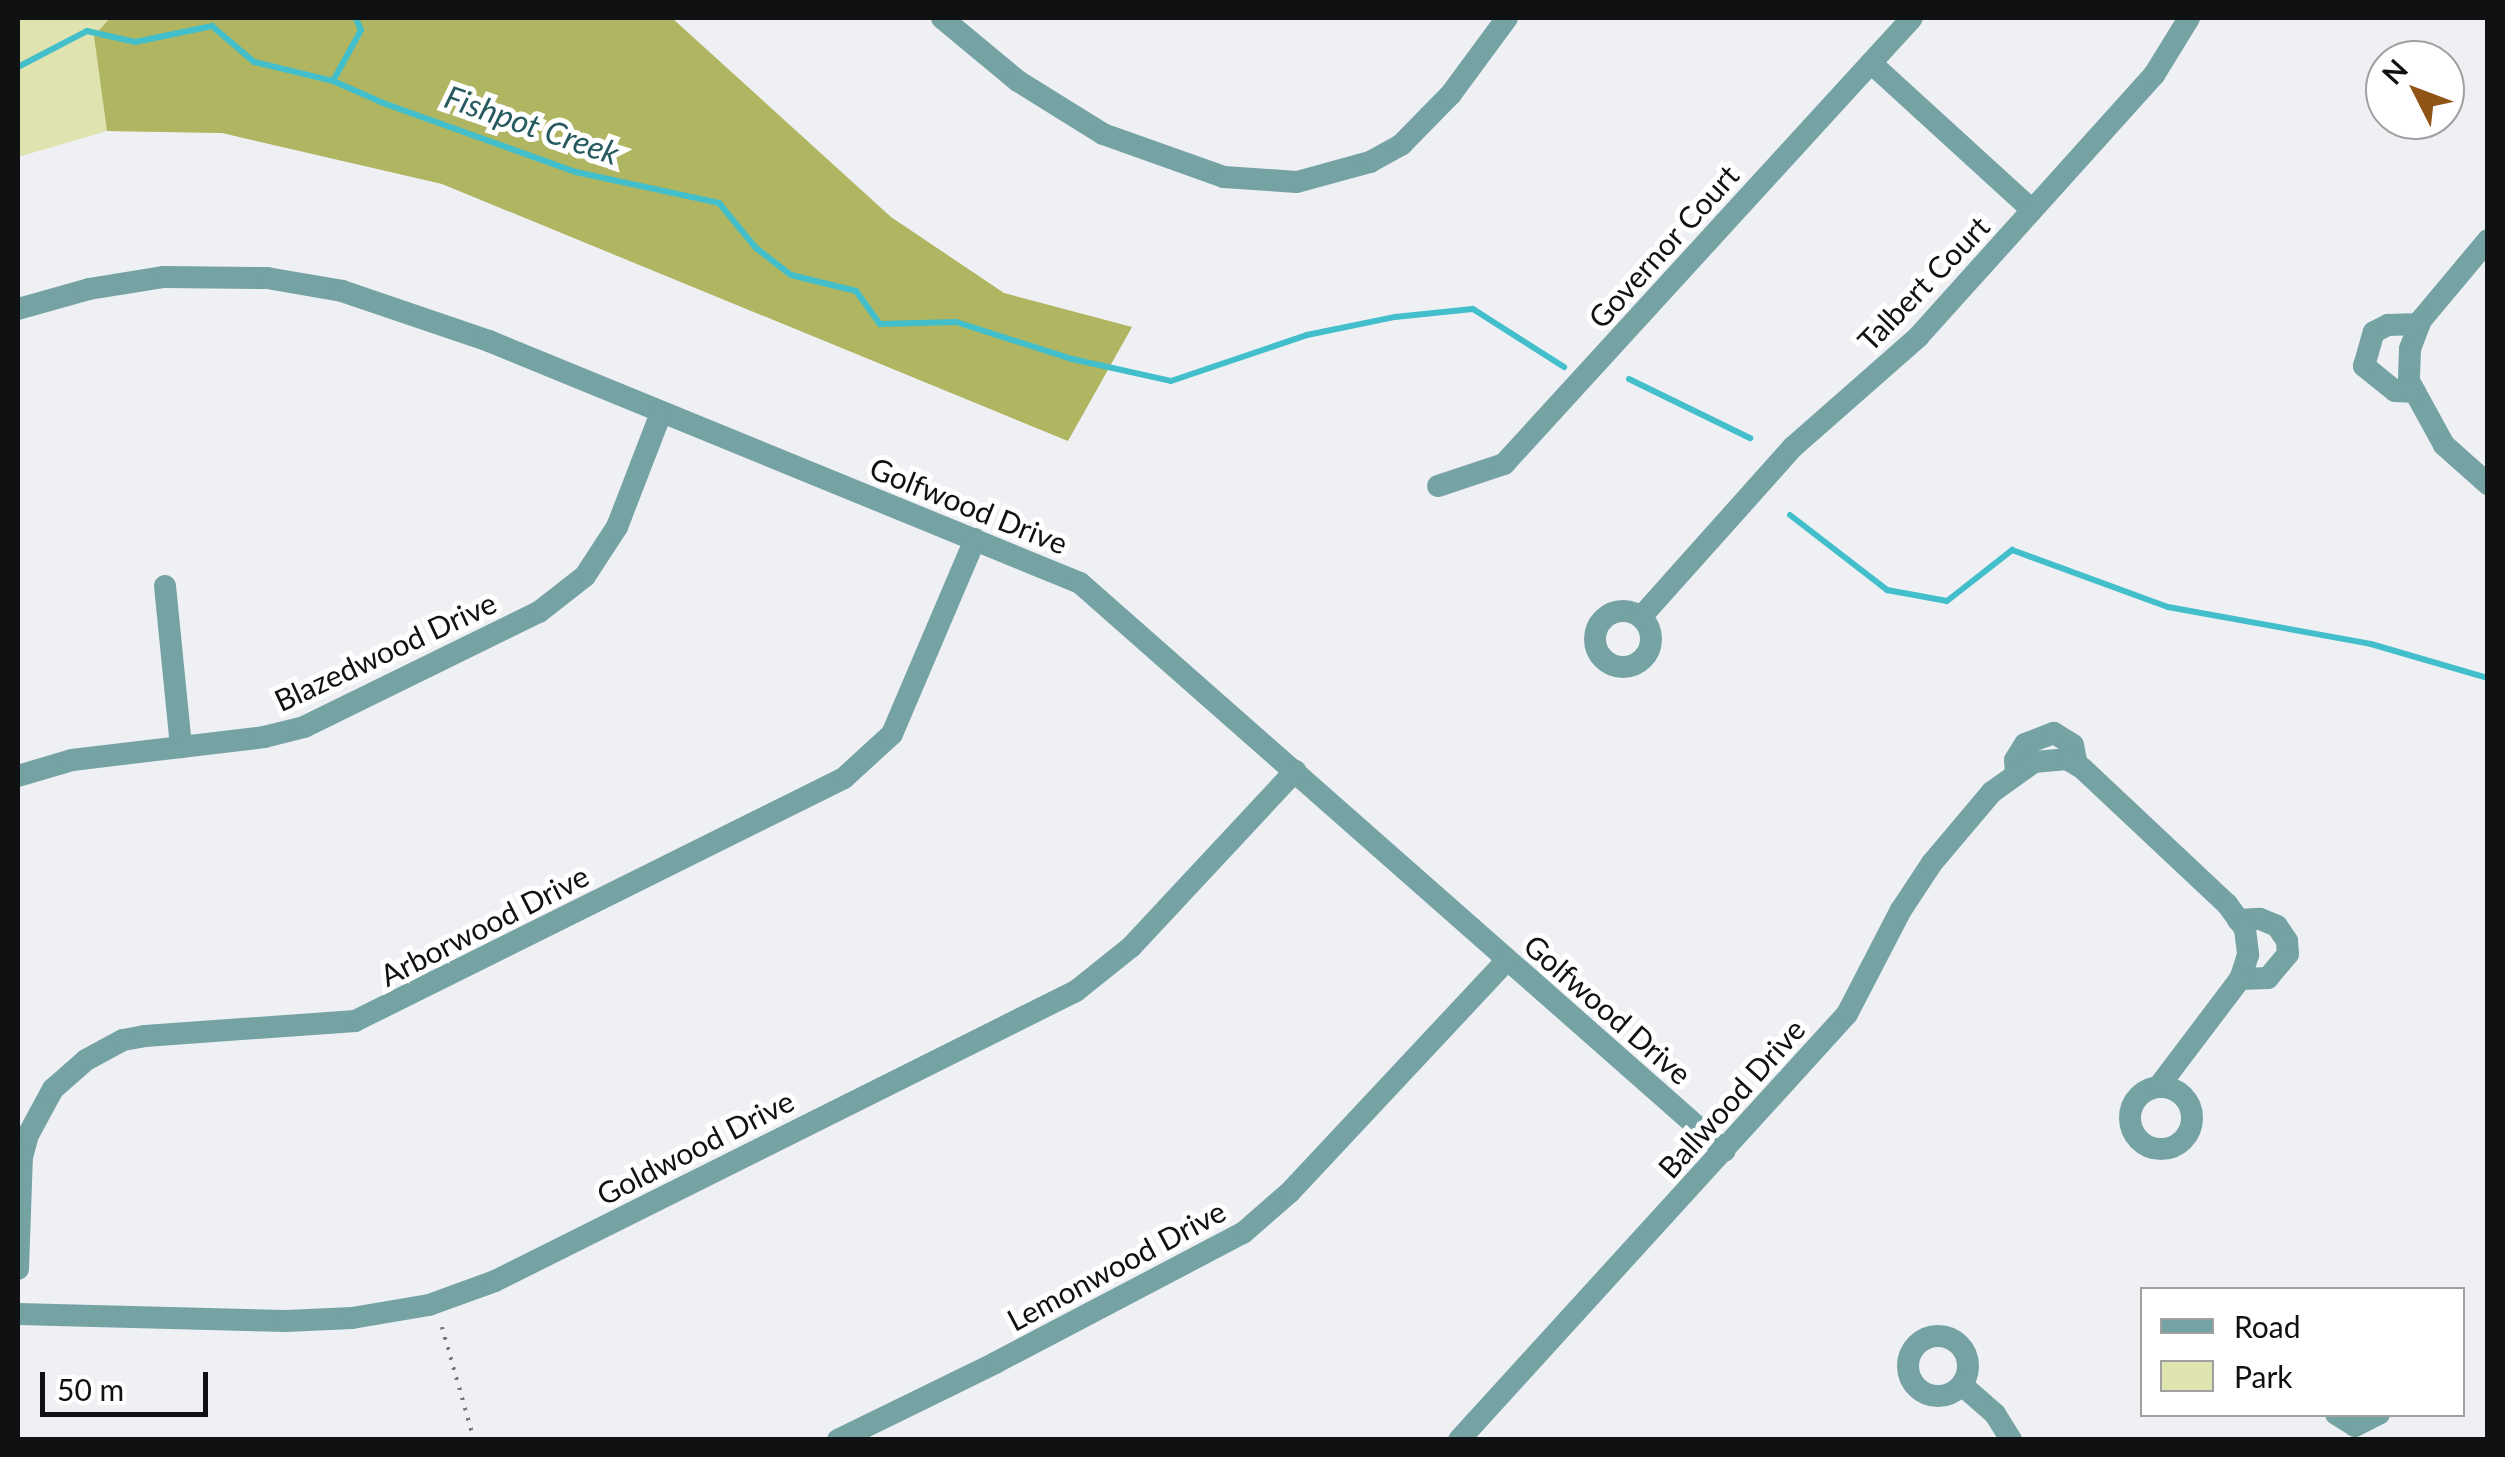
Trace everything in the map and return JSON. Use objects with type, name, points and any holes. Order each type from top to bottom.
[{"type":"street","points":[[942,18],[1030,90],[1103,134],[1224,177],[1296,182],[1353,168],[1402,144],[1451,94],[1506,18]]},
{"type":"street","name":"Governor Court","points":[[1438,486],[1504,464],[1912,18]]},
{"type":"street","name":"Talbert Court","points":[[1641,617],[1793,447],[1894,363],[2154,75],[2189,18]]},
{"type":"street","points":[[1871,63],[2032,210]]},
{"type":"street","points":[[2488,240],[2419,324],[2410,349],[2409,381],[2444,445],[2488,484]]},
{"type":"street","name":"Golfwood Drive","points":[[18,309],[89,289],[164,278],[292,280],[416,313],[1080,583],[1725,1151]]},
{"type":"street","points":[[2415,392],[2395,392],[2364,366],[2374,332],[2388,325],[2419,324]]},
{"type":"street","name":"Blazedwood Drive","points":[[18,776],[72,760],[264,737],[320,721],[563,598],[585,576],[617,527],[661,413]]},
{"type":"street","name":"Arborwood Drive","points":[[18,1269],[22,1157],[28,1135],[53,1089],[86,1060],[123,1040],[145,1036],[355,1021],[844,778],[892,734],[975,539]]},
{"type":"street","points":[[165,586],[181,747]]},
{"type":"street","name":"Ballwood Drive","points":[[1459,1440],[1847,1014],[1901,910],[1932,863],[1976,809],[2016,774],[2034,762],[2055,758],[2076,765],[2227,904],[2238,920]]},
{"type":"street","name":"Goldwood Drive","points":[[18,1314],[286,1322],[352,1318],[429,1304],[496,1280],[1076,991],[1132,948],[1295,771]]},
{"type":"street","points":[[2159,1086],[2240,978],[2249,944],[2238,920],[2260,919],[2277,926],[2287,941],[2288,954],[2268,978],[2240,978]]},
{"type":"street","name":"Lemonwood Drive","points":[[838,1440],[995,1364],[1243,1234],[1290,1192],[1507,960]]},
{"type":"street","points":[[1962,1386],[1994,1414],[2011,1440]]},
{"type":"path","points":[[442,1328],[474,1440]]},
{"type":"green space","points":[[18,18],[171,18],[222,133],[107,131],[18,157]]},
{"type":"green space","points":[[110,18],[672,18],[891,217],[1004,293],[1132,327],[1068,441],[442,184],[222,133],[107,131],[94,36]]},
{"type":"waterway","points":[[333,81],[361,30],[356,18]]},
{"type":"waterway","name":"Fishpot Creek","points":[[18,67],[87,31],[135,42],[212,26],[254,62],[333,81],[383,103],[576,172],[719,203],[756,248],[791,275],[856,291],[880,324],[956,322],[1072,359],[1171,381],[1307,335],[1395,317],[1473,309],[1564,367]]},
{"type":"waterway","points":[[1629,379],[1750,438]]},
{"type":"waterway","points":[[1790,515],[1887,590],[1947,601],[2012,550],[2168,607],[2371,644],[2488,678]]}]
